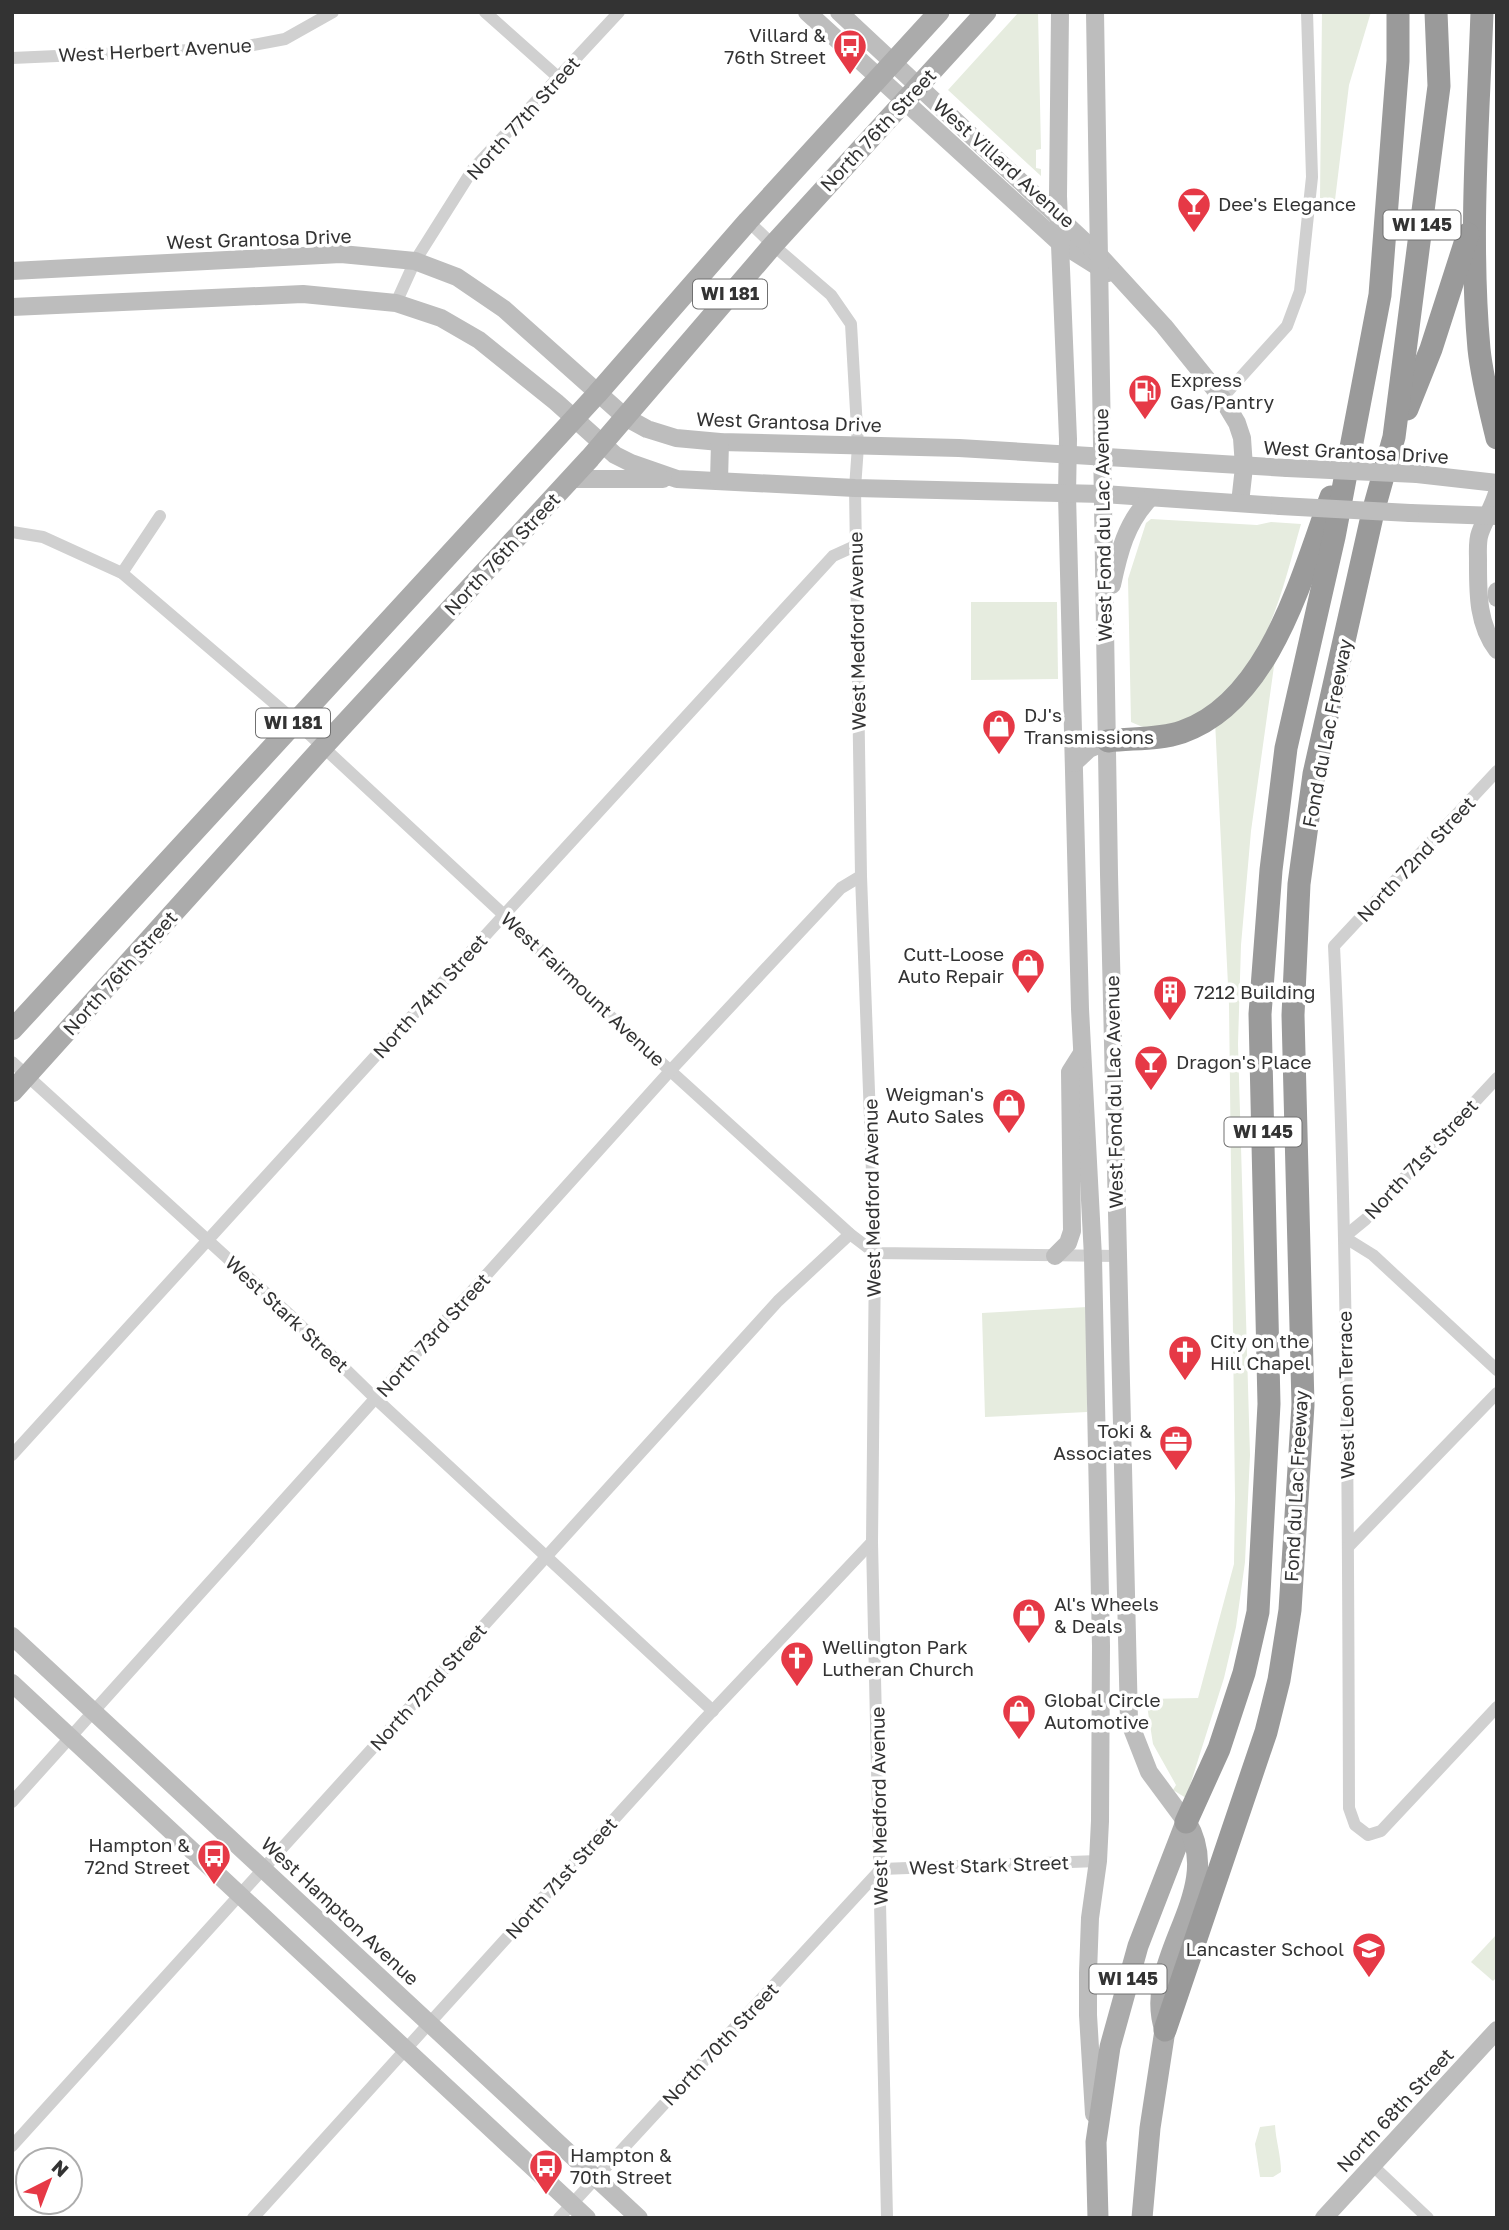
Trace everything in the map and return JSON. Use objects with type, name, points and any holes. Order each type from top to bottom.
[{"type":"highway","name":"Fond du Lac Freeway","points":[[1186,1822],[1219,1749],[1244,1673],[1258,1612],[1269,1404],[1260,1014],[1271,870],[1286,748],[1335,537],[1380,295],[1398,61],[1398,12]]},
{"type":"highway","name":"Fond du Lac Freeway","points":[[1165,2030],[1266,1732],[1279,1680],[1290,1610],[1303,1405],[1293,1015],[1299,884],[1314,774],[1373,512],[1394,438],[1439,86],[1436,12]]},
{"type":"highway","points":[[1482,12],[1474,218],[1479,351],[1497,438]]},
{"type":"highway","points":[[1394,438],[1431,349],[1474,218]]},
{"type":"highway","points":[[1108,741],[1160,736],[1186,730],[1219,710],[1253,677],[1274,643],[1287,614],[1353,438]]},
{"type":"main road","name":"North 76th Street","points":[[12,1030],[597,394],[748,221],[939,12]]},
{"type":"main road","name":"North 76th Street","points":[[12,1091],[20,1069],[603,444],[773,245],[986,12]]},
{"type":"main road","points":[[1165,2030],[1160,2015],[1163,1982],[1198,1876],[1196,1844],[1186,1822]]},
{"type":"main road","name":"West Fond du Lac Avenue","points":[[1098,2218],[1096,2142],[1110,2047],[1121,2002],[1157,1892],[1186,1822]]},
{"type":"main road","name":"WI 145","points":[[1142,2218],[1151,2117],[1165,2030]]},
{"type":"street","name":"West Herbert Avenue","points":[[12,58],[237,48],[285,38],[333,12]]},
{"type":"street","points":[[485,12],[559,78]]},
{"type":"street","name":"North 77th Street","points":[[396,303],[415,261],[473,169],[619,12]]},
{"type":"street","name":"West Villard Avenue","points":[[807,12],[886,70],[1060,243],[1100,262]]},
{"type":"street","name":"West Villard Avenue","points":[[839,12],[886,70]]},
{"type":"street","name":"West Fond du Lac Avenue","points":[[1060,12],[1059,217],[1068,456],[1082,1053],[1093,1257],[1101,1673],[1102,1771],[1098,1861],[1090,1918],[1088,1970],[1096,2142]]},
{"type":"street","name":"West Fond du Lac Avenue","points":[[1095,12],[1104,627],[1129,1721],[1149,1772],[1186,1822]]},
{"type":"street","points":[[1222,398],[1287,326],[1300,291],[1312,177],[1307,12]]},
{"type":"street","name":"West Villard Avenue","points":[[912,94],[1059,217],[1164,326],[1222,398],[1237,423],[1242,438],[1244,467],[1240,503]]},
{"type":"street","name":"West Medford Avenue","points":[[748,221],[831,295],[850,324],[858,446],[855,546],[861,876],[875,1253],[872,1542],[887,2218]]},
{"type":"street","name":"West Grantosa Drive","points":[[12,271],[341,254],[415,261],[457,277],[504,309],[625,417],[647,429],[676,438],[720,442],[959,448],[1244,467],[1417,474],[1497,483]]},
{"type":"street","points":[[12,307],[303,294],[396,303],[441,318],[479,340],[575,418],[613,454],[677,479]]},
{"type":"street","points":[[719,481],[720,442]]},
{"type":"street","points":[[571,478],[677,479],[855,488],[1103,494],[1493,516]]},
{"type":"street","points":[[1497,493],[1493,516],[1497,533]]},
{"type":"street","points":[[1104,627],[1118,555],[1134,516],[1150,498]]},
{"type":"street","points":[[122,573],[160,516]]},
{"type":"street","points":[[1493,516],[1478,535],[1478,596],[1487,635],[1497,650]]},
{"type":"street","name":"West Fairmount Avenue","points":[[12,531],[43,537],[122,573],[295,721],[670,1071],[850,1234],[875,1253]]},
{"type":"street","name":"North 74th Street","points":[[12,1455],[833,556],[855,546]]},
{"type":"street","points":[[1497,591],[1497,598]]},
{"type":"street","points":[[1074,763],[1089,749],[1108,741]]},
{"type":"street","name":"North 72nd Street","points":[[1334,946],[1497,771]]},
{"type":"street","name":"North 73rd Street","points":[[12,1802],[670,1071],[841,888],[861,876]]},
{"type":"street","name":"West Leon Terrace","points":[[1334,946],[1340,1066],[1343,1237],[1349,1808],[1355,1825],[1368,1835],[1381,1831],[1497,1707]]},
{"type":"street","points":[[1055,1256],[1068,1243],[1072,1231],[1070,1072],[1082,1053]]},
{"type":"street","name":"West Stark Street","points":[[20,1069],[209,1241],[713,1711]]},
{"type":"street","name":"North 71st Street","points":[[1343,1237],[1366,1219],[1497,1078]]},
{"type":"street","name":"North 72nd Street","points":[[12,2146],[778,1301],[850,1234]]},
{"type":"street","points":[[1343,1237],[1373,1255],[1497,1370]]},
{"type":"street","points":[[875,1253],[1118,1256]]},
{"type":"street","points":[[1348,1547],[1497,1393]]},
{"type":"street","name":"North 71st Street","points":[[253,2218],[713,1711],[872,1542]]},
{"type":"street","name":"West Hampton Avenue","points":[[12,1636],[639,2218]]},
{"type":"street","points":[[12,1683],[587,2218]]},
{"type":"street","name":"West Stark Street","points":[[880,1869],[1098,1861]]},
{"type":"street","name":"North 70th Street","points":[[559,2218],[880,1869]]},
{"type":"street","name":"North 68th Street","points":[[1324,2218],[1497,2030]]},
{"type":"street","points":[[1372,2165],[1428,2218]]},
{"type":"shaded area","points":[[1019,12],[1038,12],[1041,149],[1036,150],[1036,168],[1041,169],[1041,176],[948,90]]},
{"type":"shaded area","points":[[1322,12],[1371,12],[1349,85],[1335,200],[1320,198]]},
{"type":"shaded area","points":[[1151,519],[1257,525],[1271,522],[1301,524],[1281,595],[1263,640],[1251,661],[1219,698],[1203,711],[1180,723],[1152,728],[1131,722],[1128,579],[1146,523]]},
{"type":"shaded area","points":[[971,602],[1057,602],[1058,679],[971,680]]},
{"type":"shaded area","points":[[1275,659],[1251,831],[1241,945],[1238,1044],[1250,1455],[1245,1562],[1236,1627],[1224,1678],[1186,1798],[1173,1790],[1176,1785],[1153,1744],[1146,1699],[1198,1698],[1234,1564],[1229,1005],[1215,721]]},
{"type":"shaded area","points":[[1087,1307],[1087,1412],[985,1417],[982,1313]]},
{"type":"shaded area","points":[[1497,1934],[1497,1977],[1493,1981],[1471,1962]]},
{"type":"shaded area","points":[[1275,2125],[1281,2172],[1273,2177],[1260,2177],[1255,2144],[1260,2127]]},
{"type":"place","name":"Villard & 76th Street","points":[[850,76]]},
{"type":"place","name":"Dee's Elegance","points":[[1194,234]]},
{"type":"place","name":"Express Gas/Pantry","points":[[1145,421]]},
{"type":"place","name":"DJ's Transmissions","points":[[999,756]]},
{"type":"place","name":"Cutt-Loose Auto Repair","points":[[1028,995]]},
{"type":"place","name":"7212 Building","points":[[1170,1022]]},
{"type":"place","name":"Dragon's Place","points":[[1151,1092]]},
{"type":"place","name":"Weigman's Auto Sales","points":[[1009,1135]]},
{"type":"place","name":"City on the Hill Chapel","points":[[1185,1382]]},
{"type":"place","name":"Toki & Associates","points":[[1176,1472]]},
{"type":"place","name":"Al's Wheels & Deals","points":[[1029,1645]]},
{"type":"place","name":"Wellington Park Lutheran Church","points":[[797,1688]]},
{"type":"place","name":"Global Circle Automotive","points":[[1019,1741]]},
{"type":"place","name":"Hampton & 72nd Street","points":[[214,1886]]},
{"type":"place","name":"Lancaster School","points":[[1369,1979]]},
{"type":"place","name":"Hampton & 70th Street","points":[[546,2196]]}]
